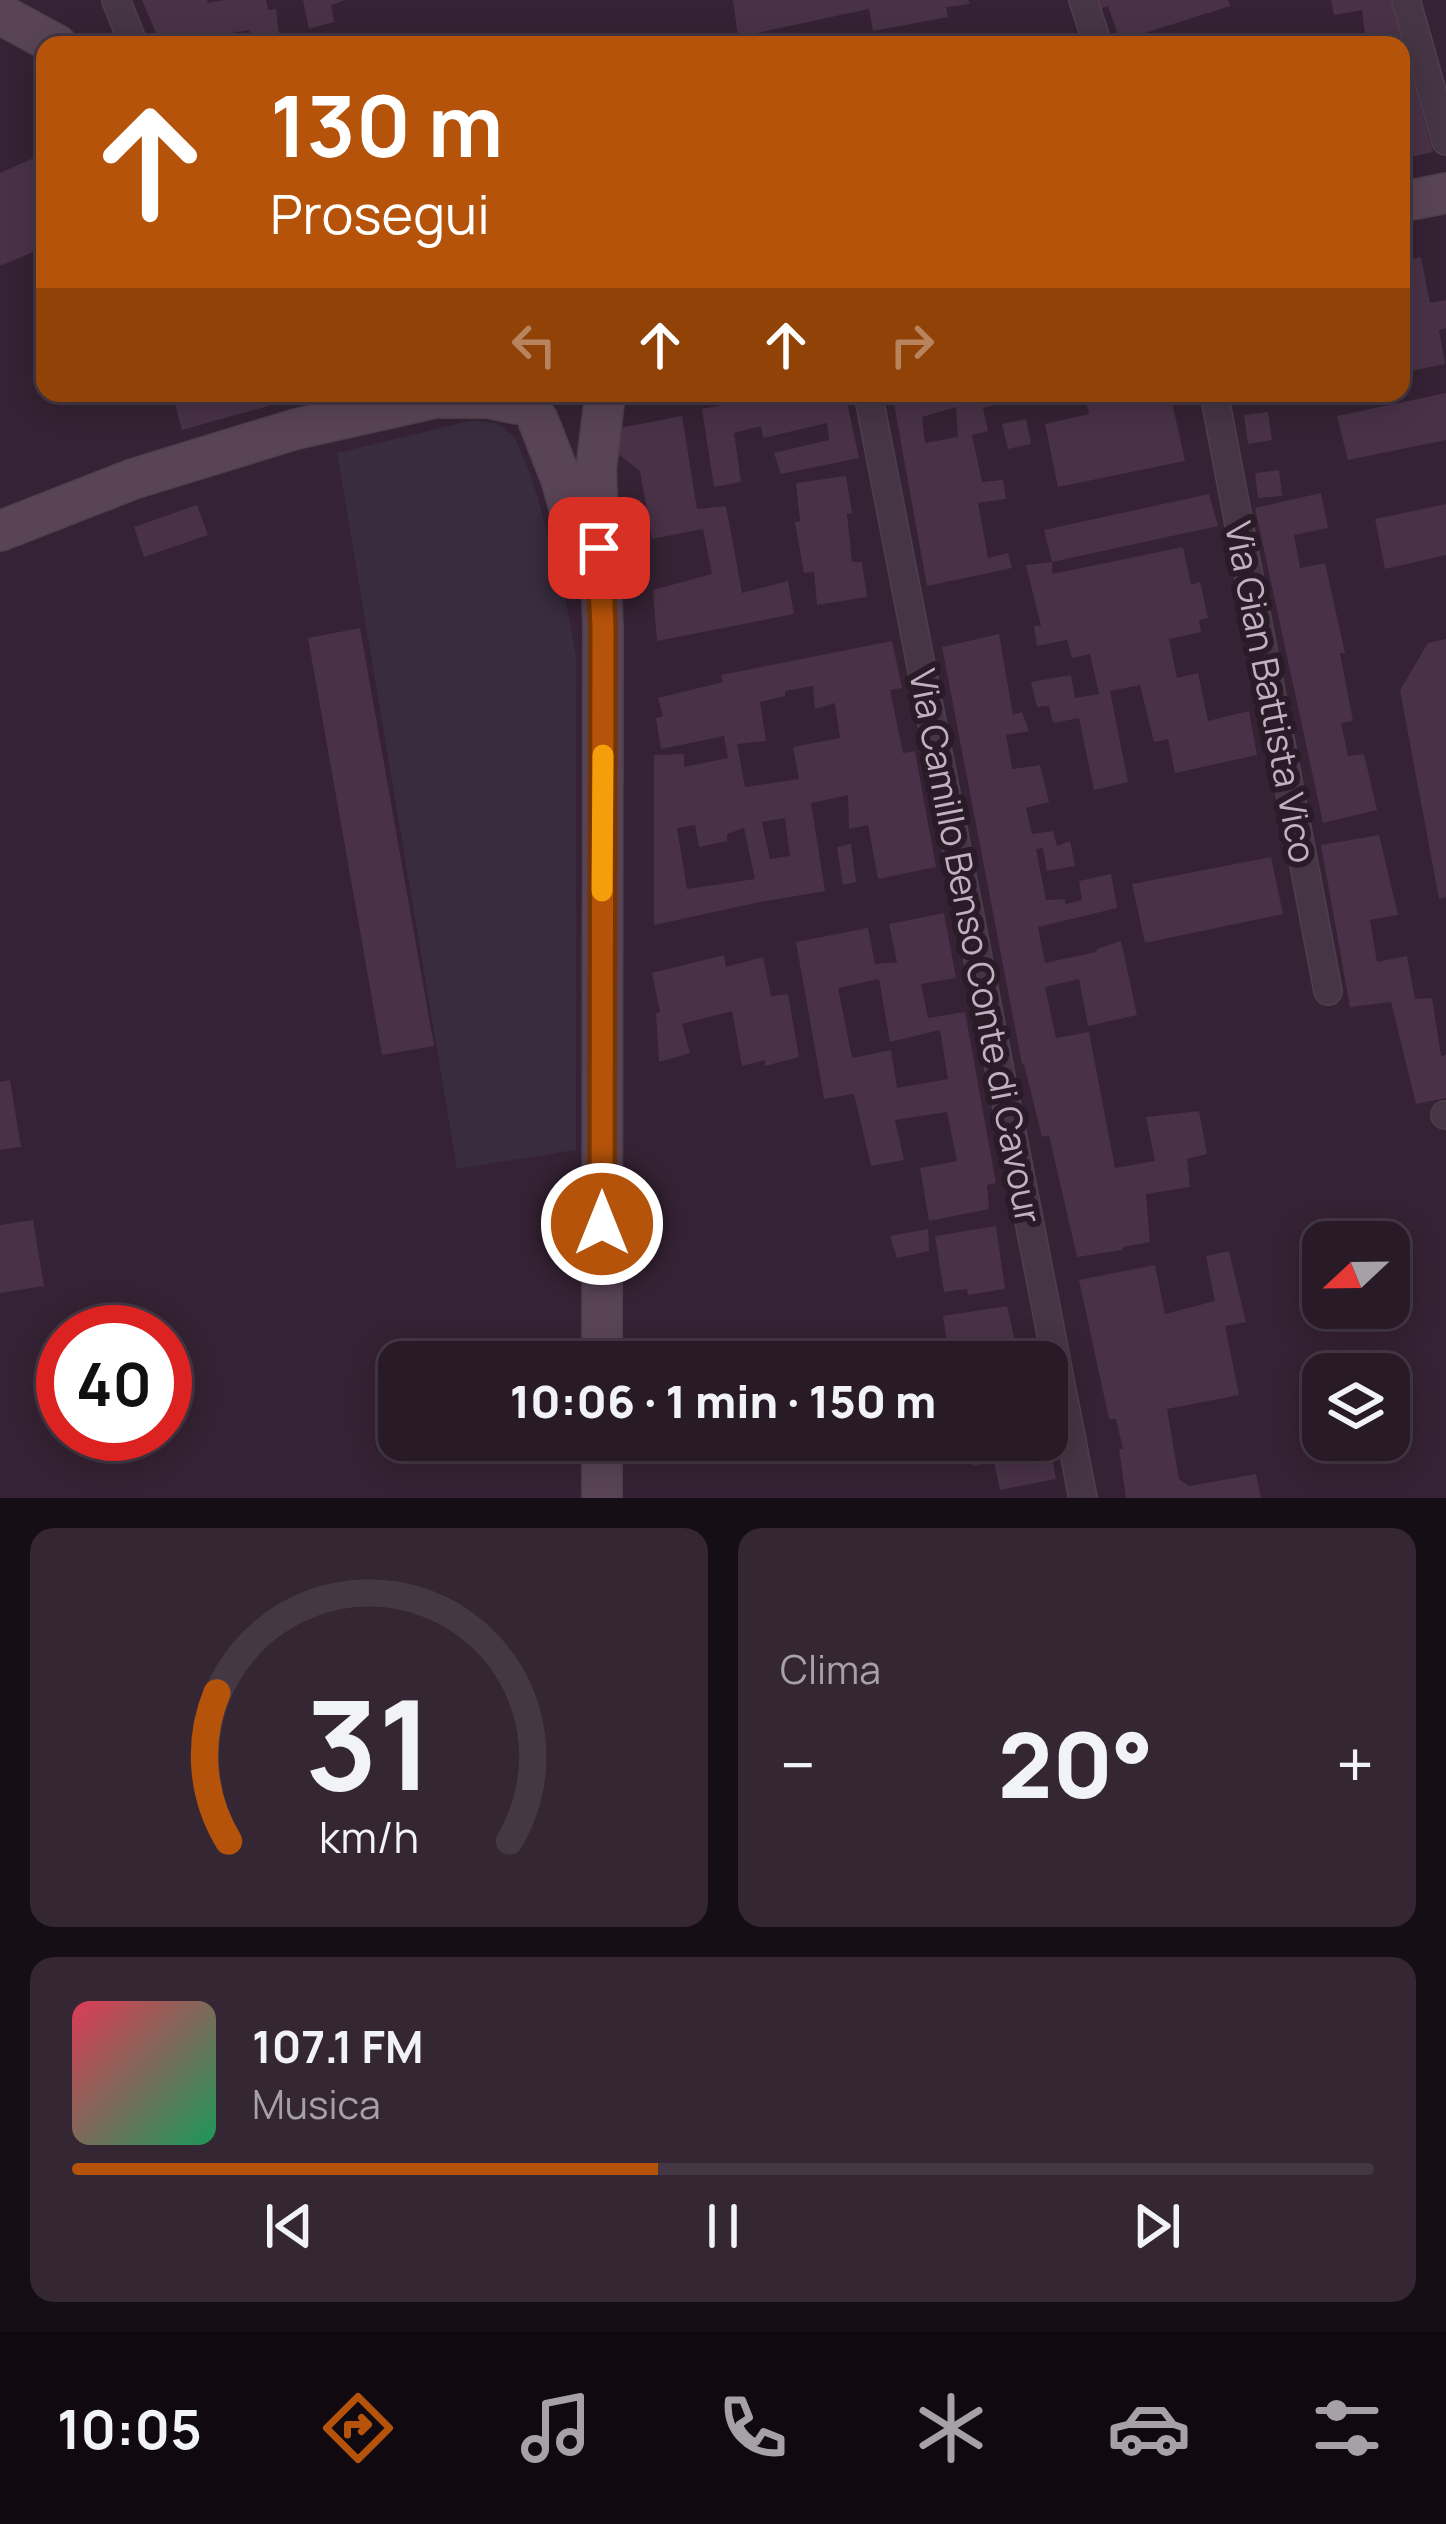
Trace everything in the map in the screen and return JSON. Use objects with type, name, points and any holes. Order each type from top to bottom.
[{"type":"street","points":[[116,0],[130,36]]},
{"type":"street","points":[[1083,0],[1095,36]]},
{"type":"street","points":[[1406,0],[1446,141]]},
{"type":"street","points":[[0,14],[40,36]]},
{"type":"street","points":[[1410,200],[1446,193]]},
{"type":"street","points":[[0,532],[154,472],[410,402]]},
{"type":"street","points":[[522,406],[556,424],[590,416],[603,402]]},
{"type":"street","points":[[602,1341],[603,626],[596,470],[606,402]]},
{"type":"street","name":"Via Camillo Benso Conte di Cavour","points":[[870,402],[1083,1498]]},
{"type":"street","name":"Via Gian Battista Vico","points":[[1216,402],[1328,991]]},
{"type":"street","points":[[522,406],[561,479],[603,626]]},
{"type":"street","points":[[602,1461],[602,1498]]},
{"type":"shaded area","points":[[473,420],[499,424],[515,438],[531,475],[563,586],[576,655],[576,1150],[457,1169],[337,453]]},
{"type":"building","points":[[142,0],[266,0],[268,10],[276,9],[279,34],[250,36],[249,30],[214,36],[157,36]]},
{"type":"building","points":[[303,0],[343,1],[331,5],[334,22],[309,29]]},
{"type":"building","points":[[733,0],[968,0],[970,4],[946,7],[948,17],[873,31],[869,9],[738,36]]},
{"type":"building","points":[[1098,0],[1228,0],[1230,6],[1136,36],[1118,36],[1108,6],[1101,9]]},
{"type":"building","points":[[1331,0],[1391,0],[1401,36],[1362,36],[1362,10],[1334,15]]},
{"type":"building","points":[[1410,69],[1433,152],[1410,157]]},
{"type":"building","points":[[36,157],[36,251],[0,266],[0,173]]},
{"type":"building","points":[[1421,257],[1430,303],[1446,300],[1446,328],[1439,330],[1445,364],[1410,371],[1410,259]]},
{"type":"building","points":[[1446,393],[1446,440],[1348,460],[1337,416]]},
{"type":"building","points":[[174,402],[282,402],[182,430]]},
{"type":"building","points":[[739,402],[847,402],[859,458],[781,474],[774,453],[829,440],[827,423],[763,438],[761,426],[734,433],[741,482],[714,487],[702,409]]},
{"type":"building","points":[[894,402],[1004,402],[983,408],[988,431],[972,435],[982,482],[1003,480],[1006,499],[978,503],[988,558],[1008,553],[1012,568],[927,586]],"holes":[[[956,407],[958,437],[925,443],[922,417]]]},
{"type":"building","points":[[1086,402],[1172,402],[1185,461],[1058,487],[1045,424],[1089,414]]},
{"type":"building","points":[[1268,412],[1272,440],[1248,444],[1244,415]]},
{"type":"building","points":[[682,416],[697,509],[726,506],[742,593],[788,581],[794,614],[657,641],[653,590],[712,574],[703,529],[652,539],[640,471],[617,453],[614,429]]},
{"type":"building","points":[[1026,419],[1031,444],[1008,449],[1002,424]]},
{"type":"building","points":[[1279,470],[1282,496],[1258,498],[1255,473]]},
{"type":"building","points":[[846,476],[852,562],[862,562],[867,597],[817,605],[814,572],[804,573],[795,522],[800,521],[796,483]]},
{"type":"building","points":[[1321,493],[1328,528],[1294,535],[1300,568],[1325,563],[1345,653],[1340,653],[1353,721],[1341,723],[1348,756],[1364,754],[1377,810],[1323,823],[1255,508]]},
{"type":"building","points":[[1209,494],[1218,526],[1052,562],[1044,530]]},
{"type":"building","points":[[1446,504],[1446,555],[1385,569],[1375,519]]},
{"type":"building","points":[[197,505],[208,535],[144,557],[134,527]]},
{"type":"building","points":[[1183,547],[1191,585],[1200,582],[1208,618],[1199,620],[1201,632],[1169,639],[1177,678],[1198,673],[1208,721],[1249,711],[1257,755],[1175,773],[1168,739],[1154,742],[1140,685],[1110,691],[1128,782],[1094,790],[1079,718],[1053,723],[1049,706],[1037,707],[1031,682],[1071,675],[1075,698],[1099,694],[1090,654],[1072,658],[1067,640],[1037,646],[1034,626],[1041,626],[1026,565],[1052,562],[1052,574]]},
{"type":"building","points":[[360,628],[434,1046],[382,1055],[308,638]]},
{"type":"building","points":[[999,634],[1013,715],[1022,712],[1029,731],[1006,735],[1012,769],[1040,765],[1049,802],[1026,808],[1032,834],[1053,831],[1057,846],[1070,841],[1075,866],[1047,871],[1043,848],[1036,849],[1046,900],[1064,899],[1066,904],[1082,900],[1079,881],[1111,874],[1117,908],[1038,927],[1045,963],[1096,952],[1121,941],[1137,1015],[1088,1026],[1079,979],[1045,987],[1056,1038],[1089,1032],[1115,1168],[1155,1161],[1146,1117],[1199,1111],[1207,1154],[1187,1159],[1190,1187],[1146,1194],[1150,1242],[1122,1250],[1077,1257],[1049,1135],[1042,1137],[1022,1064],[942,647]]},
{"type":"building","points":[[1446,639],[1446,897],[1439,899],[1400,690],[1428,643]]},
{"type":"building","points":[[892,641],[902,688],[890,690],[903,753],[915,751],[936,867],[878,879],[868,825],[849,829],[848,795],[811,803],[825,891],[654,925],[654,755],[684,754],[684,767],[728,758],[724,736],[661,749],[656,718],[663,716],[658,698],[723,682],[721,675]],"holes":[[[813,686],[815,709],[835,703],[840,738],[793,747],[799,779],[745,787],[737,744],[766,741],[760,702]],[[785,818],[790,856],[770,859],[762,822]],[[695,825],[699,847],[727,841],[727,834],[744,828],[755,879],[687,889],[677,828]]]},
{"type":"building","points":[[1379,835],[1398,915],[1370,920],[1377,962],[1407,956],[1415,999],[1432,998],[1441,1056],[1446,1055],[1446,1098],[1416,1104],[1391,1002],[1350,1007],[1321,845]]},
{"type":"building","points":[[851,844],[856,882],[843,885],[837,847]]},
{"type":"building","points":[[1271,857],[1283,914],[1145,943],[1132,884]]},
{"type":"building","points":[[944,913],[956,978],[921,984],[928,1018],[965,1012],[996,1183],[987,1185],[989,1209],[929,1221],[920,1168],[957,1161],[947,1112],[895,1120],[904,1160],[871,1166],[854,1094],[824,1099],[796,942],[868,928],[875,964],[897,962],[889,924]],"holes":[[[879,979],[890,1042],[940,1030],[948,1079],[897,1088],[891,1050],[852,1058],[838,988]]]},
{"type":"building","points":[[724,955],[726,967],[763,957],[771,996],[788,994],[799,1057],[742,1066],[732,1011],[682,1024],[690,1053],[659,1062],[656,1013],[660,1012],[652,973]]},
{"type":"building","points":[[10,1080],[21,1147],[0,1150],[0,1082]]},
{"type":"building","points":[[33,1220],[44,1286],[0,1293],[0,1225]]},
{"type":"building","points":[[996,1226],[1005,1289],[968,1295],[967,1289],[944,1292],[935,1236]]},
{"type":"building","points":[[928,1229],[929,1251],[897,1258],[890,1236]]},
{"type":"building","points":[[1229,1251],[1246,1322],[1225,1326],[1239,1395],[1167,1409],[1179,1479],[1189,1486],[1256,1474],[1261,1498],[1126,1498],[1119,1449],[1123,1449],[1116,1419],[1109,1419],[1079,1280],[1155,1265],[1165,1314],[1215,1301],[1206,1256]]},
{"type":"building","points":[[1007,1306],[1015,1341],[947,1341],[943,1316]]},
{"type":"building","points":[[972,1461],[1053,1461],[1056,1479],[1000,1490],[994,1462],[973,1466]]},
{"type":"slow traffic","points":[[602,891],[603,755]]},
{"type":"route","points":[[599,548],[603,626],[602,1224]]}]
